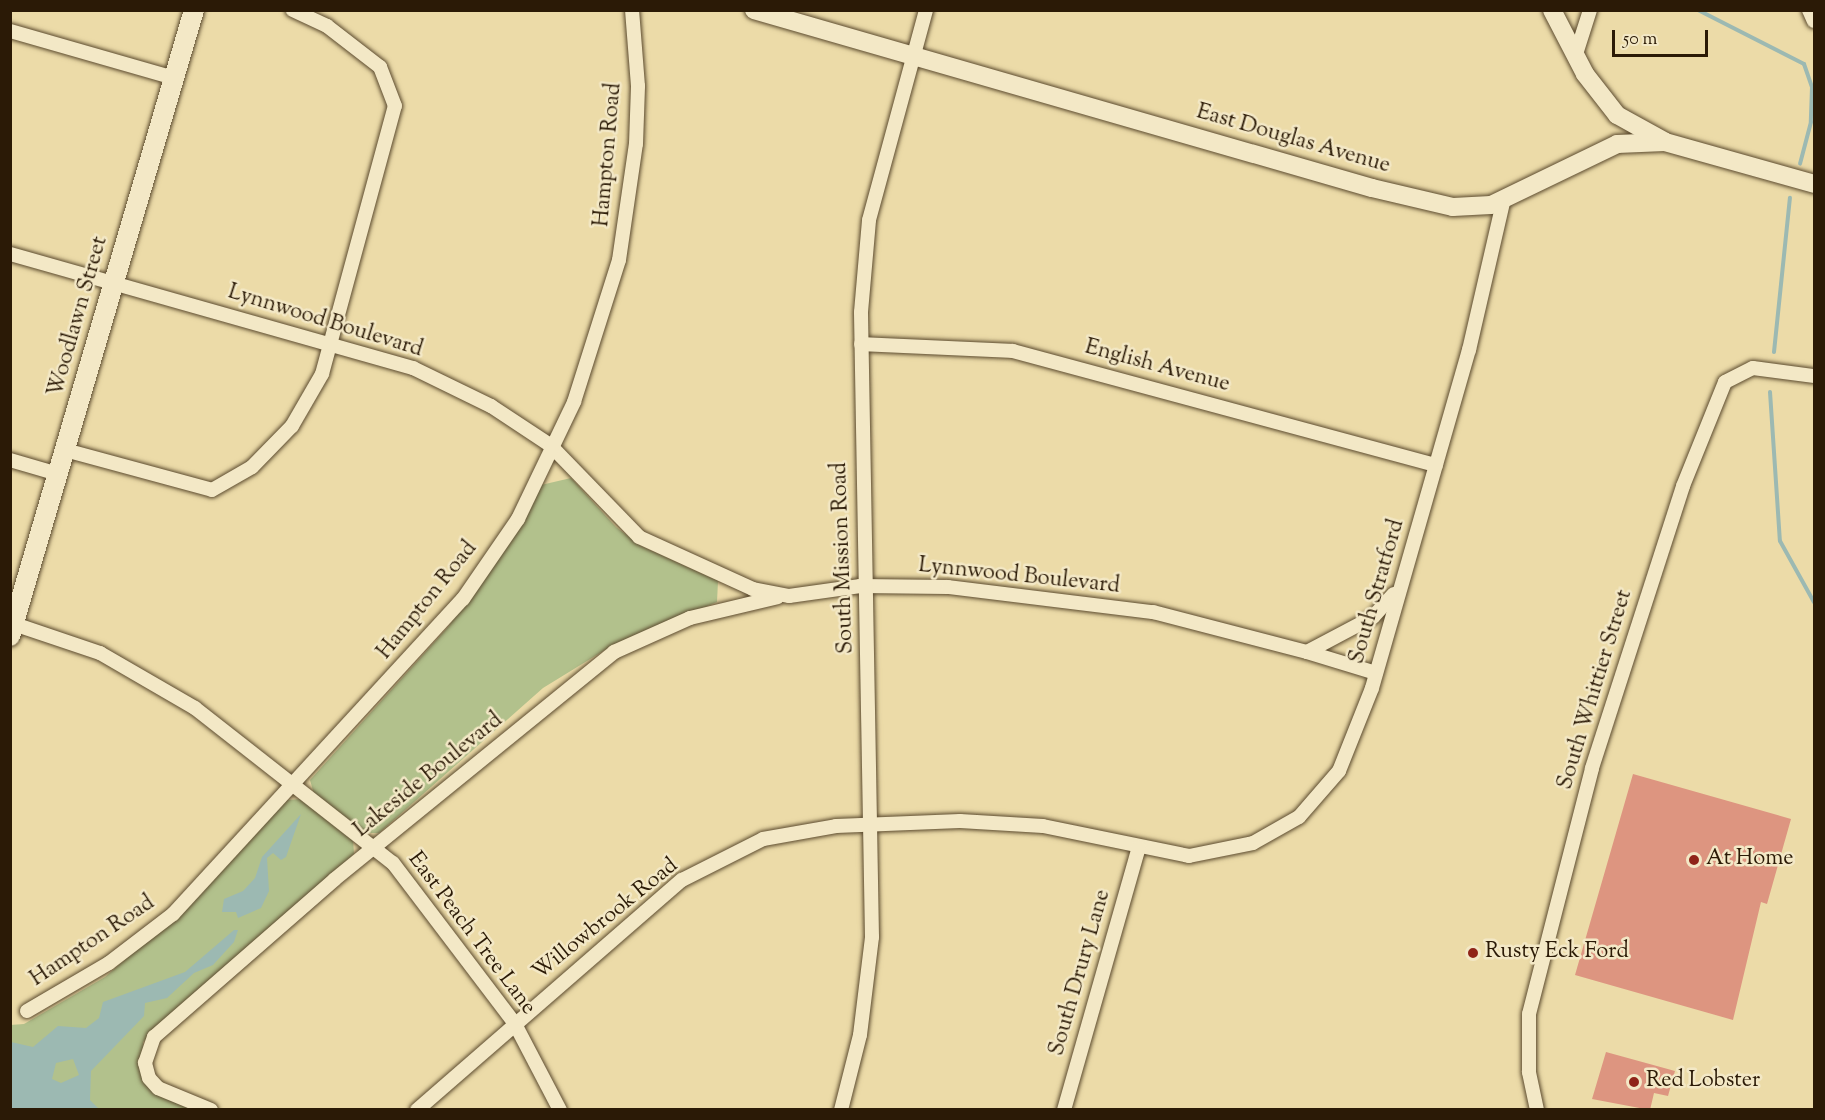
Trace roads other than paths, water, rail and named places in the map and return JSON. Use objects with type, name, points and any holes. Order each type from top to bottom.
[{"type":"main road","name":"Woodlawn Street","points":[[12,630],[194,10]]},
{"type":"street","points":[[65,450],[212,490],[252,467],[292,426],[322,374],[395,106],[380,67],[327,26],[292,10]]},
{"type":"street","name":"Hampton Road","points":[[27,1011],[109,963],[173,914],[294,787],[463,599],[518,519],[555,450],[604,316],[632,192],[638,86],[632,10]]},
{"type":"street","name":"East Douglas Avenue","points":[[754,10],[1372,188],[1453,207],[1491,205],[1617,144],[1665,142],[1815,184]]},
{"type":"street","name":"South Mission Road","points":[[841,1110],[860,1035],[872,937],[861,344],[869,220],[926,10]]},
{"type":"street","points":[[1552,10],[1576,54],[1617,115],[1665,142]]},
{"type":"street","points":[[1577,10],[1583,33]]},
{"type":"street","points":[[1576,54],[1590,10]]},
{"type":"street","points":[[1809,10],[1815,21]]},
{"type":"street","points":[[10,31],[174,78]]},
{"type":"street","name":"South Stratford","points":[[1138,847],[1188,855],[1232,850],[1299,817],[1339,771],[1376,673],[1398,586],[1436,465],[1469,350],[1504,198]]},
{"type":"street","name":"Lynnwood Boulevard","points":[[10,254],[115,280],[412,368],[492,406],[555,450],[639,537],[753,589],[789,596],[865,586],[948,587],[1153,612],[1307,652],[1376,673]]},
{"type":"street","name":"English Avenue","points":[[861,344],[1013,351],[1436,465]]},
{"type":"street","name":"South Whittier Street","points":[[1537,1110],[1529,1072],[1529,1014],[1592,768],[1683,486],[1725,382],[1753,368],[1815,376]]},
{"type":"street","points":[[10,460],[58,474]]},
{"type":"street","points":[[1307,652],[1372,617],[1398,586]]},
{"type":"street","name":"Lakeside Boulevard","points":[[212,1110],[158,1088],[145,1062],[154,1037],[374,849],[614,652],[690,618],[789,596]]},
{"type":"street","name":"East Peach Tree Lane","points":[[12,630],[100,653],[185,702],[393,863],[438,918],[515,1024],[560,1110]]},
{"type":"street","name":"Willowbrook Road","points":[[417,1110],[682,880],[763,839],[871,824],[1043,826],[1138,847]]},
{"type":"street","name":"South Drury Lane","points":[[1064,1110],[1138,847]]},
{"type":"water","points":[[301,814],[286,857],[281,860],[273,853],[267,858],[269,891],[261,908],[238,918],[236,912],[222,912],[224,899],[243,891],[255,878],[262,857]]},
{"type":"water","points":[[234,930],[238,930],[234,942],[213,965],[194,973],[167,998],[145,1003],[144,1016],[91,1071],[90,1100],[99,1109],[11,1109],[11,1042],[33,1047],[58,1026],[86,1028],[99,1018],[103,1002],[185,972]],"holes":[[[73,1059],[79,1075],[61,1083],[52,1079],[56,1063]]]},
{"type":"waterway","points":[[1698,10],[1804,64],[1812,87],[1811,122],[1800,164]]},
{"type":"waterway","points":[[1774,352],[1790,198]]},
{"type":"waterway","points":[[1770,392],[1780,541],[1814,602]]},
{"type":"place","name":"At Home","points":[[1694,860]]},
{"type":"place","name":"Rusty Eck Ford","points":[[1473,953]]},
{"type":"place","name":"Red Lobster","points":[[1634,1082]]}]
